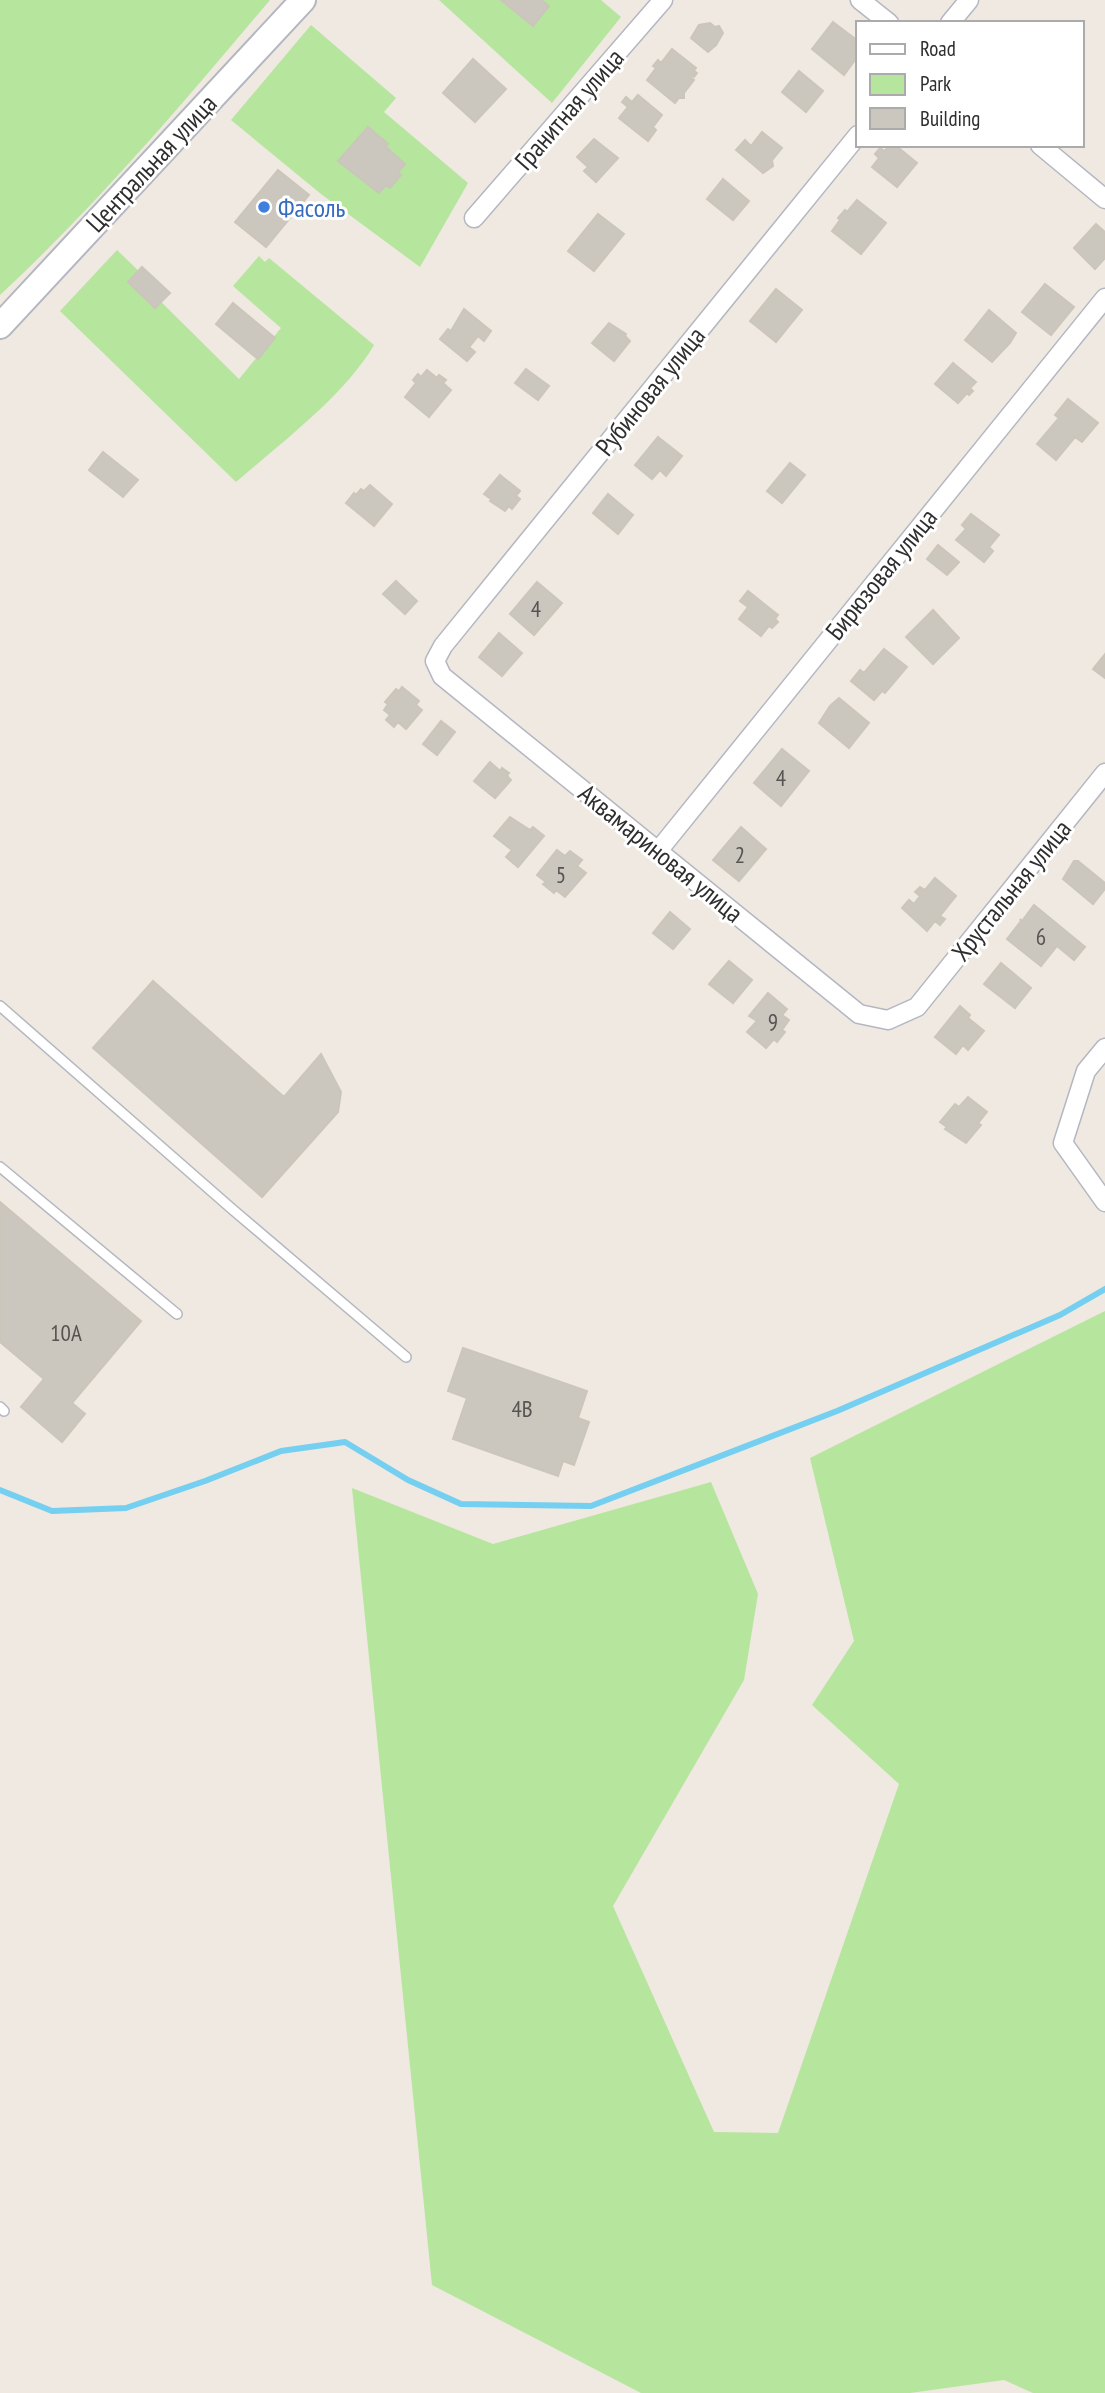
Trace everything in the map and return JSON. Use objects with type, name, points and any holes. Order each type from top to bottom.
[{"type":"main road","name":"Центральная улица","points":[[0,326],[303,0]]},
{"type":"street","name":"Гранитная улица","points":[[474,218],[663,0]]},
{"type":"street","points":[[860,0],[886,21]]},
{"type":"street","points":[[952,21],[969,0]]},
{"type":"street","name":"Рубиновая улица","points":[[443,646],[856,137]]},
{"type":"street","points":[[1042,147],[1105,199]]},
{"type":"street","name":"Бирюзовая улица","points":[[658,850],[1105,298]]},
{"type":"street","name":"Аквамариновая улица","points":[[443,646],[435,661],[442,676],[859,1014],[888,1020],[916,1007]]},
{"type":"street","name":"Хрустальная улица","points":[[916,1007],[1105,773]]},
{"type":"street","points":[[1105,1048],[1086,1072],[1063,1143],[1105,1202]]},
{"type":"lane","points":[[0,1006],[406,1357]]},
{"type":"lane","points":[[0,1167],[177,1314]]},
{"type":"green space","points":[[0,0],[270,0],[106,189],[0,295]]},
{"type":"green space","points":[[439,0],[601,0],[621,17],[552,103]]},
{"type":"green space","points":[[311,25],[396,98],[384,112],[468,183],[420,267],[321,194],[231,120]]},
{"type":"green space","points":[[117,250],[144,276],[140,281],[239,379],[281,328],[233,286],[259,256],[265,262],[269,258],[374,345],[362,364],[329,400],[236,482],[60,311]]},
{"type":"green space","points":[[1105,1311],[1105,2393],[1033,2393],[1004,2380],[910,2393],[641,2393],[432,2285],[352,1488],[493,1544],[711,1482],[758,1594],[744,1680],[613,1906],[714,2132],[778,2133],[899,1784],[812,1705],[854,1641],[810,1458]]},
{"type":"building","points":[[501,0],[541,0],[549,6],[533,26]]},
{"type":"building","points":[[833,22],[856,39],[856,59],[844,75],[812,49]]},
{"type":"building","points":[[710,23],[715,27],[719,26],[723,33],[708,52],[691,38],[699,25]]},
{"type":"building","points":[[672,49],[696,68],[694,71],[697,73],[694,77],[691,75],[694,80],[684,93],[684,98],[679,98],[675,103],[647,80],[656,68],[653,66],[658,60],[661,63]]},
{"type":"building","points":[[473,59],[506,89],[475,122],[443,93]]},
{"type":"building","points":[[799,71],[823,91],[806,112],[782,92]]},
{"type":"building","points":[[638,95],[662,115],[653,127],[656,130],[648,141],[619,118],[628,107],[622,102],[626,97],[632,102]]},
{"type":"building","points":[[368,127],[388,144],[385,146],[405,164],[398,172],[401,175],[390,188],[386,185],[379,193],[338,161]]},
{"type":"building","points":[[762,132],[782,148],[772,160],[773,166],[763,173],[736,150],[745,140],[751,146]]},
{"type":"building","points":[[594,139],[618,158],[596,182],[584,171],[588,167],[577,157]]},
{"type":"building","points":[[888,147],[897,147],[917,163],[897,187],[872,167],[879,158],[875,154],[880,148],[885,151]]},
{"type":"building","points":[[278,170],[309,195],[266,247],[235,222]]},
{"type":"building","points":[[723,179],[749,201],[733,220],[707,199]]},
{"type":"building","points":[[857,200],[886,223],[861,254],[832,231],[840,220],[838,218]]},
{"type":"building","points":[[598,214],[624,234],[594,271],[568,251]]},
{"type":"building","points":[[1096,224],[1105,232],[1105,258],[1095,269],[1074,248]]},
{"type":"building","points":[[142,267],[170,293],[155,308],[128,282]]},
{"type":"building","points":[[1045,284],[1074,307],[1051,335],[1022,312]]},
{"type":"building","points":[[776,289],[802,310],[776,342],[750,321]]},
{"type":"building","points":[[233,303],[275,338],[258,359],[216,324]]},
{"type":"building","points":[[464,309],[491,331],[484,341],[478,336],[469,347],[475,352],[467,361],[440,339],[448,329],[451,331]]},
{"type":"building","points":[[989,310],[1016,333],[992,362],[965,340]]},
{"type":"building","points":[[609,323],[626,334],[630,341],[614,361],[592,343]]},
{"type":"building","points":[[953,363],[976,382],[970,388],[973,391],[969,395],[967,393],[958,403],[935,384]]},
{"type":"building","points":[[526,369],[549,386],[538,400],[515,383]]},
{"type":"building","points":[[427,370],[437,378],[439,375],[446,380],[443,383],[451,390],[429,417],[405,397],[416,383],[413,380],[418,374],[421,377]]},
{"type":"building","points":[[1068,399],[1098,423],[1082,442],[1075,437],[1056,460],[1037,444],[1059,418],[1055,415]]},
{"type":"building","points":[[658,437],[682,456],[666,476],[660,470],[652,479],[635,465]]},
{"type":"building","points":[[103,452],[138,480],[123,497],[89,470]]},
{"type":"building","points":[[790,463],[805,475],[782,503],[767,491]]},
{"type":"building","points":[[500,475],[520,491],[516,496],[520,499],[512,509],[509,506],[505,511],[484,494]]},
{"type":"building","points":[[370,485],[392,504],[374,526],[346,503],[354,493],[356,495],[361,489],[364,491]]},
{"type":"building","points":[[608,494],[633,515],[618,534],[593,513]]},
{"type":"building","points":[[971,514],[999,535],[989,547],[993,551],[984,562],[956,540],[966,529],[962,525]]},
{"type":"building","points":[[938,545],[959,562],[947,575],[927,559]]},
{"type":"building","points":[[396,581],[417,601],[405,614],[383,594]]},
{"type":"building","points":[[537,582],[562,603],[534,635],[510,614]]},
{"type":"building","points":[[748,591],[778,615],[775,619],[778,622],[772,628],[769,626],[761,636],[739,619],[748,607],[740,601]]},
{"type":"building","points":[[933,610],[959,638],[933,664],[906,637]]},
{"type":"building","points":[[499,633],[522,653],[502,676],[479,657]]},
{"type":"building","points":[[884,649],[907,667],[885,693],[882,691],[874,700],[851,681],[860,670],[864,673]]},
{"type":"building","points":[[1105,654],[1105,678],[1093,669]]},
{"type":"building","points":[[402,687],[419,701],[416,705],[422,710],[406,729],[398,722],[394,727],[386,720],[390,715],[384,710],[388,704],[385,702],[396,689],[399,691]]},
{"type":"building","points":[[839,698],[869,723],[849,748],[819,723]]},
{"type":"building","points":[[441,721],[455,732],[437,755],[423,744]]},
{"type":"building","points":[[782,749],[809,771],[781,806],[754,783]]},
{"type":"building","points":[[490,762],[500,771],[502,768],[509,773],[507,776],[511,780],[495,798],[474,781]]},
{"type":"building","points":[[510,817],[530,830],[533,827],[544,836],[518,867],[506,857],[512,850],[494,836]]},
{"type":"building","points":[[741,827],[766,849],[739,881],[713,860]]},
{"type":"building","points":[[557,850],[565,856],[570,851],[582,860],[577,866],[586,873],[565,897],[556,890],[554,893],[537,875]]},
{"type":"building","points":[[1074,861],[1078,861],[1105,883],[1105,889],[1093,904],[1063,879]]},
{"type":"building","points":[[935,878],[956,896],[940,916],[945,919],[940,925],[935,921],[927,931],[902,908],[909,900],[914,904],[920,896],[915,892],[920,887],[925,890]]},
{"type":"building","points":[[1034,905],[1085,947],[1074,960],[1057,946],[1041,966],[1007,939],[1020,919],[1022,921]]},
{"type":"building","points":[[670,912],[690,929],[673,949],[653,933]]},
{"type":"building","points":[[729,961],[752,980],[733,1003],[709,984]]},
{"type":"building","points":[[1001,963],[1031,988],[1015,1008],[984,984]]},
{"type":"building","points":[[153,981],[284,1097],[321,1054],[341,1092],[338,1112],[262,1197],[93,1048]]},
{"type":"building","points":[[768,993],[787,1009],[782,1015],[789,1020],[782,1030],[785,1032],[777,1042],[774,1039],[766,1048],[747,1032],[757,1021],[749,1016]]},
{"type":"building","points":[[960,1006],[970,1015],[968,1018],[984,1031],[968,1050],[963,1045],[956,1054],[935,1037]]},
{"type":"building","points":[[968,1097],[987,1112],[978,1123],[981,1125],[966,1143],[945,1129],[947,1127],[940,1122],[955,1104],[959,1107]]},
{"type":"building","points":[[0,1202],[141,1321],[72,1403],[85,1414],[62,1442],[21,1407],[44,1379],[0,1342]]},
{"type":"building","points":[[463,1348],[587,1391],[578,1418],[589,1422],[574,1465],[563,1461],[558,1476],[453,1439],[467,1398],[448,1391]]},
{"type":"waterway","points":[[0,1490],[52,1511],[126,1508],[281,1451],[345,1442],[408,1480],[461,1504],[591,1506],[837,1411],[1060,1315],[1105,1289]]},
{"type":"place","name":"Фасоль","points":[[264,207]]}]
